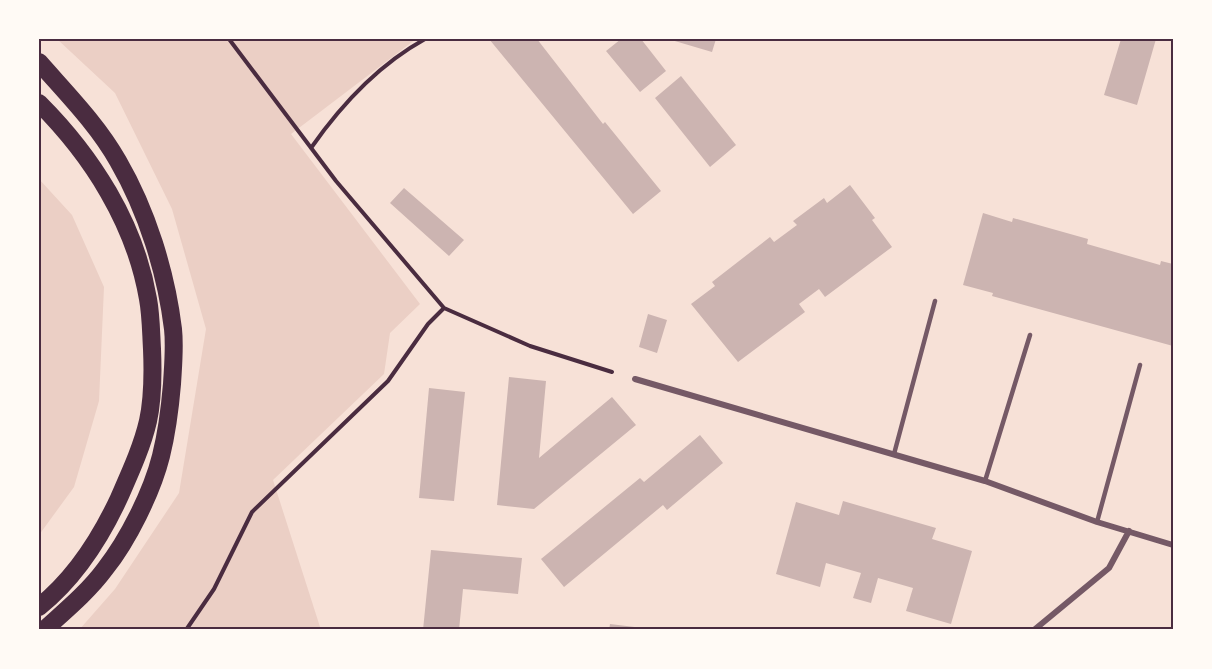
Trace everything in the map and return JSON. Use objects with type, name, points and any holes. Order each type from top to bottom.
[{"type":"highway","points":[[39,62],[94,124],[118,161],[138,200],[158,260],[173,330],[170,411],[161,457],[145,498],[124,541],[105,569],[80,598],[44,630]]},
{"type":"highway","points":[[39,103],[66,130],[95,168],[128,229],[148,298],[153,372],[148,420],[131,471],[109,519],[84,559],[59,590],[39,607]]},
{"type":"street","points":[[635,379],[986,481],[1097,522],[1173,545]]},
{"type":"street","points":[[1034,630],[1109,568],[1129,531]]},
{"type":"lane","points":[[894,454],[935,301]]},
{"type":"lane","points":[[986,481],[1030,335]]},
{"type":"lane","points":[[1097,522],[1140,365]]},
{"type":"path","points":[[229,39],[311,148],[444,308],[530,346],[635,379]]},
{"type":"path","points":[[311,148],[334,115],[360,87],[412,46],[425,39]]},
{"type":"path","points":[[186,630],[214,589],[252,512],[388,381],[428,324],[444,308]]},
{"type":"shaded area","points":[[57,39],[416,39],[291,134],[420,304],[390,333],[384,374],[273,480],[321,630],[79,630],[115,589],[179,493],[206,329],[172,209],[115,93]]},
{"type":"shaded area","points":[[39,179],[72,215],[104,287],[99,401],[74,487],[39,535]]},
{"type":"building","points":[[489,39],[537,39],[603,124],[605,122],[661,191],[633,214]]},
{"type":"building","points":[[621,39],[641,39],[666,71],[640,92],[606,51]]},
{"type":"building","points":[[668,39],[716,39],[712,52]]},
{"type":"building","points":[[1121,39],[1156,39],[1137,105],[1104,95]]},
{"type":"building","points":[[681,76],[736,145],[710,167],[655,98]]},
{"type":"building","points":[[850,185],[875,218],[872,220],[892,247],[825,297],[819,289],[799,304],[805,312],[738,362],[691,304],[715,286],[712,282],[770,237],[774,242],[797,225],[793,221],[824,198],[827,203]]},
{"type":"building","points":[[404,188],[464,240],[449,256],[390,203]]},
{"type":"building","points":[[983,213],[1012,222],[1013,218],[1088,239],[1087,244],[1160,265],[1161,261],[1173,264],[1173,346],[992,296],[993,293],[963,285]]},
{"type":"building","points":[[648,314],[667,320],[657,353],[639,347]]},
{"type":"building","points":[[509,377],[546,381],[539,458],[612,397],[636,425],[534,509],[497,505]]},
{"type":"building","points":[[429,388],[465,392],[454,501],[419,498]]},
{"type":"building","points":[[700,435],[723,463],[667,510],[663,505],[564,587],[541,559],[640,478],[644,482]]},
{"type":"building","points":[[843,501],[936,528],[932,539],[972,551],[951,624],[906,611],[913,588],[878,578],[871,603],[853,598],[861,573],[826,563],[820,587],[776,574],[796,502],[839,515]]},
{"type":"building","points":[[431,550],[522,558],[518,594],[463,589],[459,630],[423,630]]},
{"type":"building","points":[[610,624],[651,629],[651,630],[609,630]]}]
